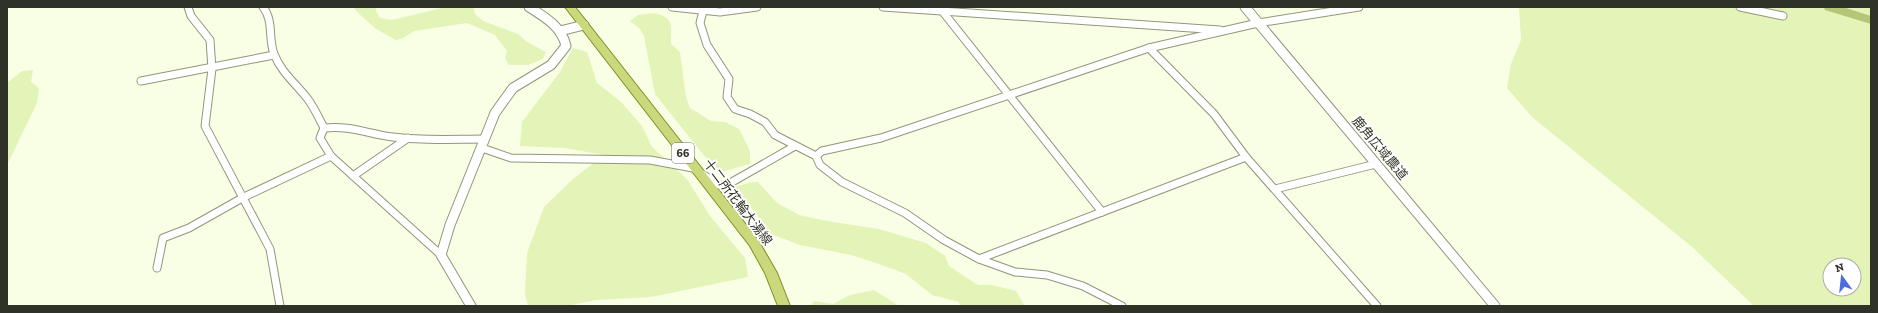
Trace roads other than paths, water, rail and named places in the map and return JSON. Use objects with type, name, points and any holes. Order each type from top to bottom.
[{"type":"main road","name":"十二所花輪大湯線","points":[[570,7],[754,243],[769,266],[779,289],[784,306]]},
{"type":"street","points":[[188,7],[191,16],[210,40],[212,69],[205,126],[244,197],[270,249],[280,306]]},
{"type":"street","points":[[263,7],[270,17],[270,32],[274,56],[283,71],[311,103],[324,128],[320,138],[331,156],[441,255],[471,306]]},
{"type":"street","points":[[441,255],[450,225],[496,113],[513,88],[550,64],[566,46],[566,39],[560,31],[529,7]]},
{"type":"street","points":[[672,7],[720,12],[757,7]]},
{"type":"street","points":[[883,7],[1230,30]]},
{"type":"street","name":"鹿角広域農道","points":[[1245,7],[1495,306]]},
{"type":"street","points":[[816,156],[822,151],[881,138],[1149,48],[1258,23],[1358,7]]},
{"type":"street","points":[[1740,7],[1783,16]]},
{"type":"street","points":[[703,11],[700,23],[708,45],[729,79],[727,97],[735,109],[766,122],[775,135],[816,156],[820,165],[842,182],[905,213],[944,240],[979,259],[1015,272],[1047,275],[1083,286],[1122,306]]},
{"type":"street","points":[[943,12],[1008,96],[1102,212]]},
{"type":"street","points":[[560,31],[584,25]]},
{"type":"street","points":[[1149,48],[1214,114],[1246,157],[1377,306]]},
{"type":"street","points":[[141,81],[212,69],[274,56]]},
{"type":"street","points":[[324,128],[340,126],[393,137],[450,140],[483,144],[511,158],[650,160],[696,170],[719,185],[724,186],[795,146]]},
{"type":"street","points":[[353,176],[408,138]]},
{"type":"street","points":[[157,268],[163,238],[189,228],[244,197],[331,156]]},
{"type":"street","points":[[979,259],[1246,157]]},
{"type":"street","points":[[1275,189],[1376,164]]},
{"type":"waterway","points":[[1830,7],[1871,20]]}]
